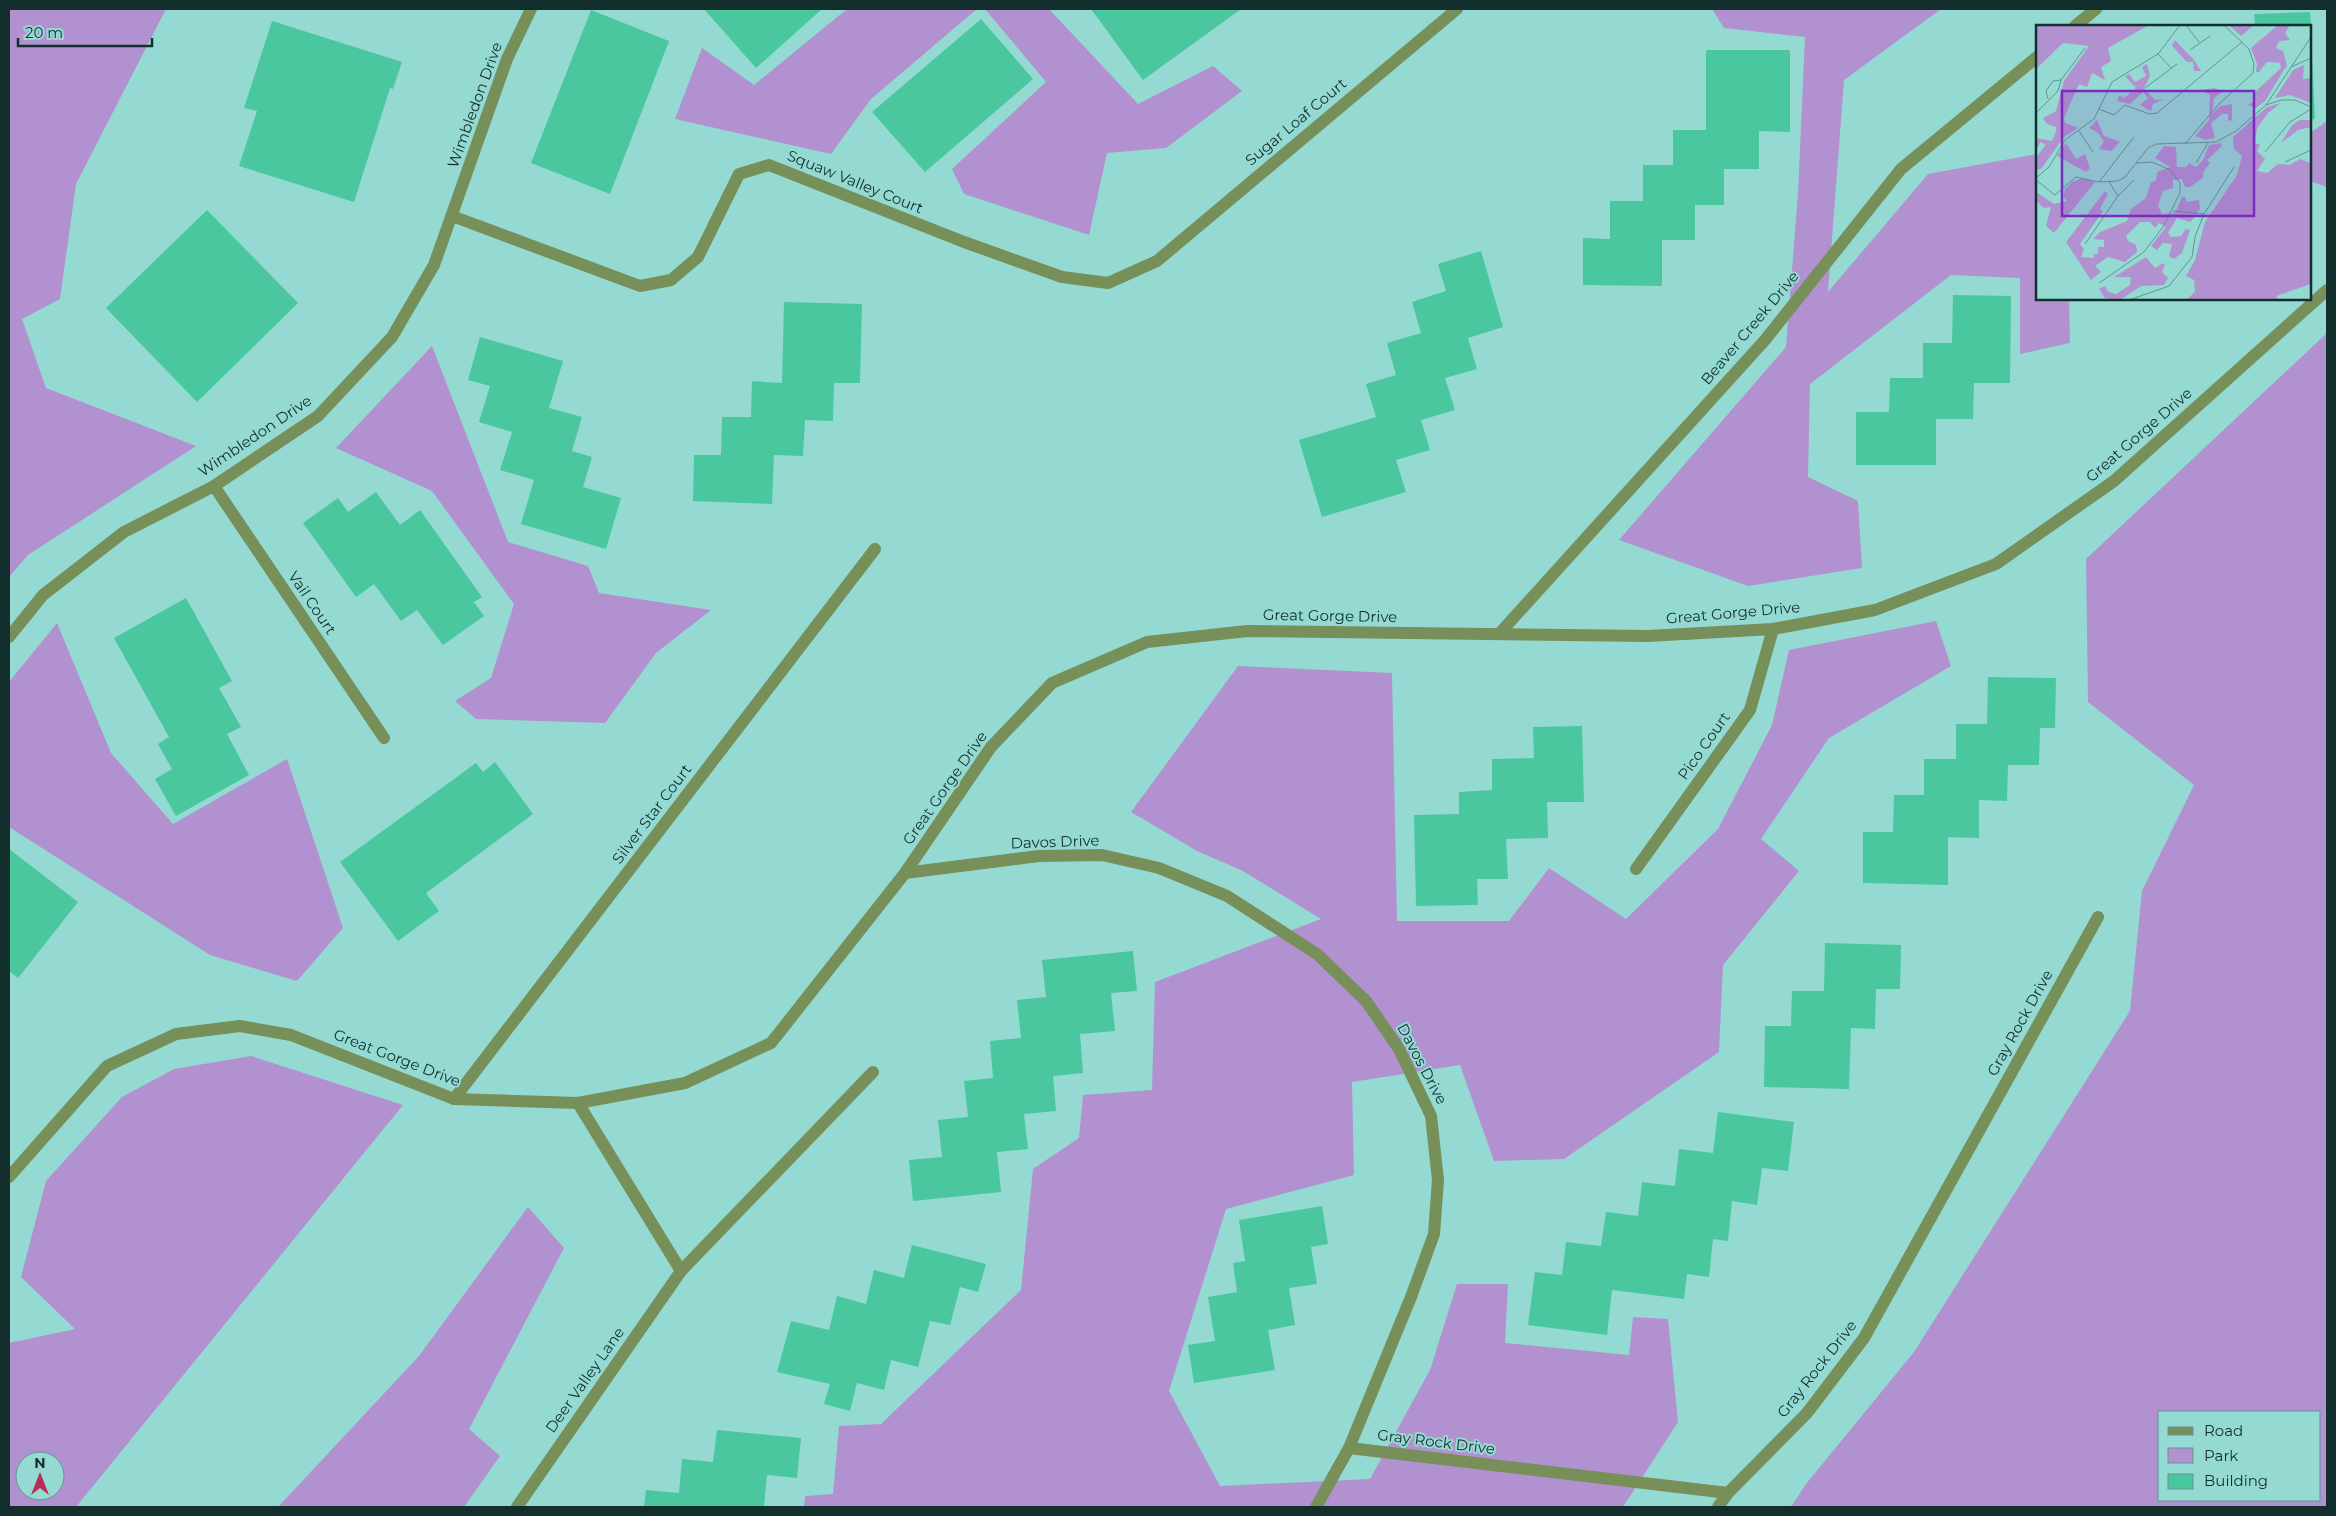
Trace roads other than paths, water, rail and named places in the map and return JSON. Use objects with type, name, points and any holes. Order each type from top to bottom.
[{"type":"street","name":"Wimbledon Drive","points":[[9,637],[43,596],[124,532],[214,486],[318,416],[392,337],[434,266],[507,59],[531,9]]},
{"type":"street","name":"Sugar Loaf Court","points":[[1157,261],[1457,9]]},
{"type":"street","points":[[2076,25],[2096,9]]},
{"type":"street","name":"Beaver Creek Drive","points":[[1499,634],[1765,340],[1901,169],[2036,58]]},
{"type":"street","name":"Squaw Valley Court","points":[[452,216],[640,286],[671,280],[698,257],[738,174],[769,165],[964,242],[1062,277],[1108,283],[1157,261]]},
{"type":"street","name":"Great Gorge Drive","points":[[9,1177],[107,1066],[176,1034],[240,1026],[292,1035],[454,1099],[578,1103],[685,1083],[771,1043],[905,873],[991,747],[1052,683],[1147,642],[1247,631],[1648,636],[1773,629],[1875,610],[1996,564],[2114,480],[2327,290]]},
{"type":"street","name":"Vail Court","points":[[214,486],[384,738]]},
{"type":"street","name":"Silver Star Court","points":[[454,1099],[875,550]]},
{"type":"street","name":"Pico Court","points":[[1636,869],[1750,710],[1773,629]]},
{"type":"street","name":"Davos Drive","points":[[905,873],[1039,856],[1102,855],[1159,868],[1227,896],[1317,954],[1366,1001],[1399,1049],[1431,1116],[1438,1180],[1434,1234],[1411,1297],[1349,1448],[1316,1507]]},
{"type":"street","name":"Gray Rock Drive","points":[[1349,1448],[1728,1493],[1807,1413],[1864,1338],[2098,916]]},
{"type":"street","name":"Deer Valley Lane","points":[[516,1507],[681,1271],[873,1072]]},
{"type":"street","points":[[578,1103],[681,1271]]},
{"type":"street","points":[[1718,1507],[1728,1493]]}]
